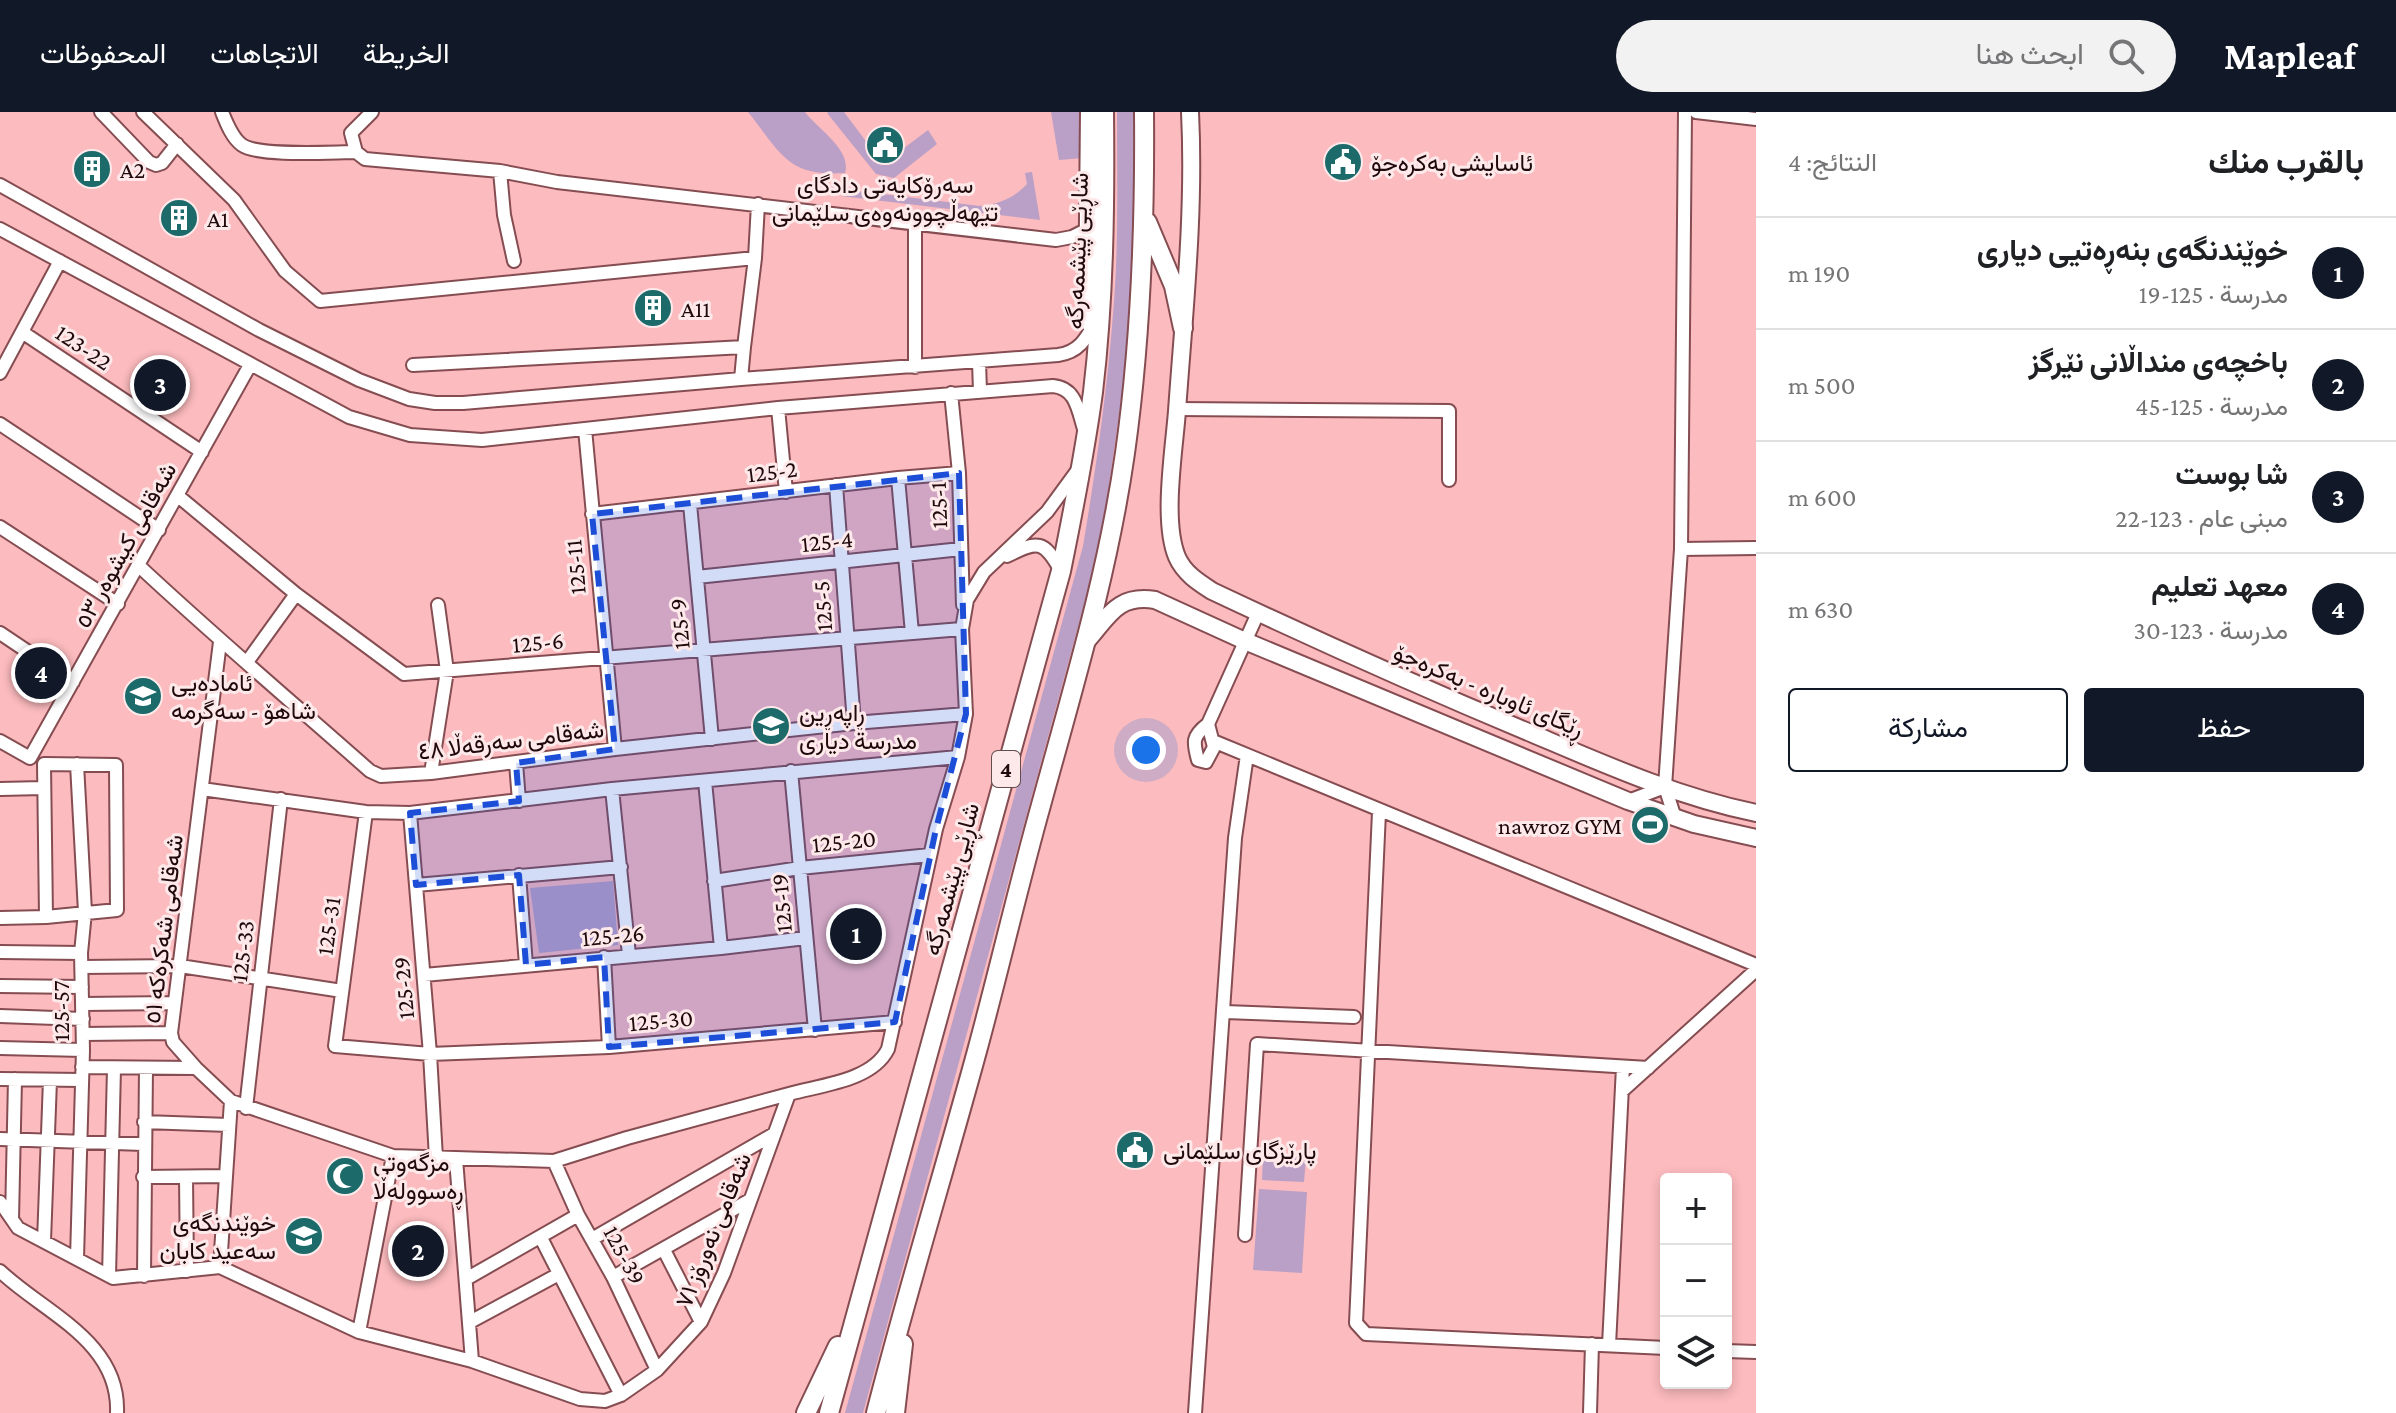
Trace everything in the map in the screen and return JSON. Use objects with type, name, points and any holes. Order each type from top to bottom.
[{"type":"highway","points":[[1090,112],[1087,337],[1092,395]]},
{"type":"highway","name":"شاڕێی پێشمەرگە","points":[[829,1413],[1061,571],[1083,461],[1100,315],[1105,210],[1104,112]]},
{"type":"highway","name":"4","points":[[876,1413],[977,1052],[1107,556],[1136,361],[1143,263],[1144,112]]},
{"type":"highway","points":[[1144,208],[1151,235],[1174,286],[1183,328]]},
{"type":"highway","points":[[806,1413],[868,1277]]},
{"type":"highway","points":[[895,1413],[909,1290]]},
{"type":"main road","name":"ڕێگای ئاوبارە - بەکرەجۆ","points":[[1190,112],[1191,184],[1170,509],[1174,545],[1183,567],[1212,591],[1393,676],[1665,787],[1701,800],[1756,813]]},
{"type":"main road","points":[[1086,642],[1114,609],[1138,599],[1163,603],[1245,641],[1621,798],[1694,824],[1756,838]]},
{"type":"main road","points":[[1621,798],[1626,772]]},
{"type":"main road","points":[[1694,824],[1694,811],[1701,800]]},
{"type":"street","points":[[101,112],[149,162],[156,165],[162,163],[177,144]]},
{"type":"street","points":[[143,112],[234,200],[285,271],[320,301],[755,258]]},
{"type":"street","points":[[222,112],[228,127],[242,145],[265,152],[356,152]]},
{"type":"street","points":[[372,112],[351,133],[356,152],[365,159],[500,171],[557,182],[1056,240],[1072,237],[1090,228]]},
{"type":"street","points":[[1675,818],[1665,787],[1681,549],[1685,112]]},
{"type":"street","points":[[1696,112],[1756,119]]},
{"type":"street","points":[[500,171],[504,215],[514,261]]},
{"type":"street","points":[[0,185],[259,330],[359,380],[409,399],[435,403],[1068,354],[1087,337],[1100,315]]},
{"type":"street","points":[[741,379],[758,204]]},
{"type":"street","points":[[915,223],[915,367]]},
{"type":"street","points":[[0,229],[349,417],[410,435],[482,440],[778,408],[1053,386],[1063,387],[1073,396],[1086,434]]},
{"type":"street","points":[[0,373],[60,261]]},
{"type":"street","name":"123-22","points":[[22,332],[202,452]]},
{"type":"street","points":[[413,365],[744,347]]},
{"type":"street","points":[[979,362],[980,391]]},
{"type":"street","name":"شەقامی کیشوەر ٥٣","points":[[35,750],[250,365]]},
{"type":"street","name":"125-1","points":[[951,393],[959,473],[963,623]]},
{"type":"street","points":[[778,408],[786,492]]},
{"type":"street","points":[[1177,409],[1449,411],[1449,480]]},
{"type":"street","points":[[0,424],[159,530]]},
{"type":"street","name":"125-11","points":[[585,429],[615,749]]},
{"type":"street","points":[[789,1094],[860,1075],[876,1065],[888,1049],[930,855],[958,757],[966,714],[963,623],[971,593],[984,572],[1047,512],[1083,461]]},
{"type":"street","name":"125-2","points":[[592,514],[959,473]]},
{"type":"street","points":[[898,478],[912,633]]},
{"type":"street","name":"125-5","points":[[836,485],[854,723]]},
{"type":"street","name":"125-6","points":[[178,496],[296,594],[404,674],[912,633],[963,623]]},
{"type":"street","name":"125-9","points":[[690,504],[712,739]]},
{"type":"street","points":[[0,527],[118,604]]},
{"type":"street","points":[[997,561],[1035,544],[1050,552],[1061,571]]},
{"type":"street","points":[[1681,549],[1756,548]]},
{"type":"street","name":"125-4","points":[[697,577],[961,549]]},
{"type":"street","name":"شەقامی سەرقەڵا ٤٨","points":[[139,566],[220,642],[247,662],[370,771],[381,776],[431,773],[854,723],[966,714]]},
{"type":"street","points":[[963,566],[984,572]]},
{"type":"street","points":[[247,662],[296,594]]},
{"type":"street","points":[[431,773],[447,671],[438,605]]},
{"type":"street","points":[[1208,724],[1214,749],[1202,761],[1193,741],[1197,732],[1208,724],[1258,613]]},
{"type":"street","points":[[0,633],[73,682]]},
{"type":"street","name":"شەقامی شەکرەکە ٥١","points":[[220,642],[171,1033],[173,1042],[231,1101],[393,1156],[554,1161],[789,1094]]},
{"type":"street","points":[[0,741],[30,758],[35,750],[44,764],[46,917]]},
{"type":"street","points":[[1213,741],[1756,968],[1622,1091]]},
{"type":"street","points":[[1195,1413],[1235,838],[1247,755]]},
{"type":"street","points":[[202,789],[366,812],[410,813],[612,789],[958,757]]},
{"type":"street","points":[[516,763],[519,801]]},
{"type":"street","points":[[0,918],[117,910],[116,765],[44,764]]},
{"type":"street","name":"125-57","points":[[77,764],[85,912],[81,953],[83,1050],[77,1258]]},
{"type":"street","name":"125-19","points":[[791,771],[815,1030]]},
{"type":"street","points":[[705,781],[721,948]]},
{"type":"street","points":[[1621,798],[1665,787]]},
{"type":"street","points":[[0,789],[43,788]]},
{"type":"street","points":[[612,789],[629,955]]},
{"type":"street","name":"125-33","points":[[246,1108],[281,799]]},
{"type":"street","name":"125-31","points":[[335,1046],[366,812]]},
{"type":"street","points":[[1379,812],[1356,1323],[1366,1334],[1660,1348]]},
{"type":"street","name":"125-29","points":[[410,813],[436,1158]]},
{"type":"street","name":"125-20","points":[[714,881],[800,868],[930,855]]},
{"type":"street","points":[[416,885],[621,867]]},
{"type":"street","points":[[519,875],[526,965]]},
{"type":"street","name":"125-26","points":[[424,975],[806,938]]},
{"type":"street","points":[[0,952],[81,953]]},
{"type":"street","points":[[604,957],[609,1047]]},
{"type":"street","points":[[82,967],[180,966],[342,991]]},
{"type":"street","points":[[0,986],[82,987]]},
{"type":"street","points":[[83,1004],[173,1003]]},
{"type":"street","points":[[1225,1012],[1354,1017]]},
{"type":"street","points":[[0,1016],[83,1019]]},
{"type":"street","name":"125-30","points":[[335,1046],[430,1054],[609,1047],[895,1022]]},
{"type":"street","points":[[83,1034],[171,1033]]},
{"type":"street","points":[[1245,1235],[1257,1044],[1648,1068]]},
{"type":"street","points":[[0,1048],[83,1050]]},
{"type":"street","points":[[1609,1345],[1623,1067]]},
{"type":"street","points":[[0,1079],[50,1080],[114,1068],[196,1068]]},
{"type":"street","points":[[109,1276],[114,1068]]},
{"type":"street","points":[[144,1276],[146,1068]]},
{"type":"street","points":[[12,1219],[15,1079]]},
{"type":"street","points":[[44,1241],[50,1080]]},
{"type":"street","name":"شەقامی نەورۆز ٧١","points":[[220,1267],[359,1332],[472,1361],[580,1399],[605,1401],[621,1395],[657,1370],[701,1322],[724,1273],[789,1094]]},
{"type":"street","points":[[0,1202],[18,1228],[113,1278],[220,1267],[231,1101]]},
{"type":"street","points":[[144,1122],[229,1125]]},
{"type":"street","points":[[592,1239],[774,1134]]},
{"type":"street","points":[[0,1139],[143,1144]]},
{"type":"street","points":[[359,1332],[393,1156]]},
{"type":"street","points":[[456,1159],[472,1361]]},
{"type":"street","name":"125-39","points":[[554,1161],[657,1370]]},
{"type":"street","points":[[143,1177],[226,1176]]},
{"type":"street","points":[[186,1177],[187,1271]]},
{"type":"street","points":[[613,1277],[750,1200]]},
{"type":"street","points":[[466,1279],[578,1215]]},
{"type":"street","points":[[541,1238],[621,1395]]},
{"type":"street","points":[[664,1250],[701,1322]]},
{"type":"street","points":[[0,1271],[73,1326],[87,1341],[110,1374],[117,1396],[117,1413]]},
{"type":"street","points":[[470,1322],[559,1274]]},
{"type":"street","points":[[1590,1413],[1592,1344]]},
{"type":"street","points":[[1732,1351],[1756,1352]]},
{"type":"highlighted area","points":[[959,473],[966,714],[936,829],[895,1022],[609,1047],[604,957],[526,965],[519,875],[416,885],[410,813],[519,801],[516,763],[615,749],[592,514]]},
{"type":"shaded area","points":[[748,112],[805,112],[839,148],[846,164],[845,173],[810,171],[798,166],[778,150]]},
{"type":"shaded area","points":[[829,112],[844,112],[883,164],[928,130],[937,144],[894,178],[876,174]]},
{"type":"shaded area","points":[[1051,112],[1080,112],[1084,158],[1059,160]]},
{"type":"shaded area","points":[[1117,112],[1135,112],[1132,272],[1123,386],[1101,543],[863,1413],[845,1413],[1083,546],[1101,430],[1113,314],[1117,238]]},
{"type":"shaded area","points":[[1032,172],[1040,220],[841,196],[846,191],[857,191],[980,206],[1011,197],[1027,184],[1025,173]]},
{"type":"shaded area","points":[[613,881],[618,945],[539,953],[530,888]]},
{"type":"shaded area","points":[[1263,1156],[1306,1158],[1304,1182],[1262,1180]]},
{"type":"shaded area","points":[[1259,1189],[1307,1192],[1302,1273],[1253,1270]]},
{"type":"place","name":"سەرۆکایەتی دادگای تێهەڵچوونەوەی سلێمانی","points":[[885,145]]},
{"type":"place","name":"ئاسایشی بەکرەجۆ","points":[[1343,162]]},
{"type":"place","name":"A2","points":[[92,169]]},
{"type":"place","name":"A1","points":[[179,218]]},
{"type":"place","name":"A11","points":[[653,308]]},
{"type":"place","name":"شا بوست","points":[[160,385]]},
{"type":"place","name":"معهد تعليم","points":[[41,673]]},
{"type":"place","name":"ئامادەیی شاهۆ - سەگرمە","points":[[143,696]]},
{"type":"place","name":"ڕاپەڕین مدرسة ديارى","points":[[771,726]]},
{"type":"place","name":"nawroz GYM","points":[[1650,825]]},
{"type":"place","name":"خوێندنگەی بنەڕەتیی دیاری","points":[[856,934]]},
{"type":"place","name":"پارێزگای سلێمانی","points":[[1135,1150]]},
{"type":"place","name":"مزگەوتی ڕەسوولەڵا","points":[[345,1176]]},
{"type":"place","name":"خوێندنگەی سەعید کابان","points":[[304,1236]]},
{"type":"place","name":"باخچەی منداڵانی نێرگز","points":[[418,1251]]}]
